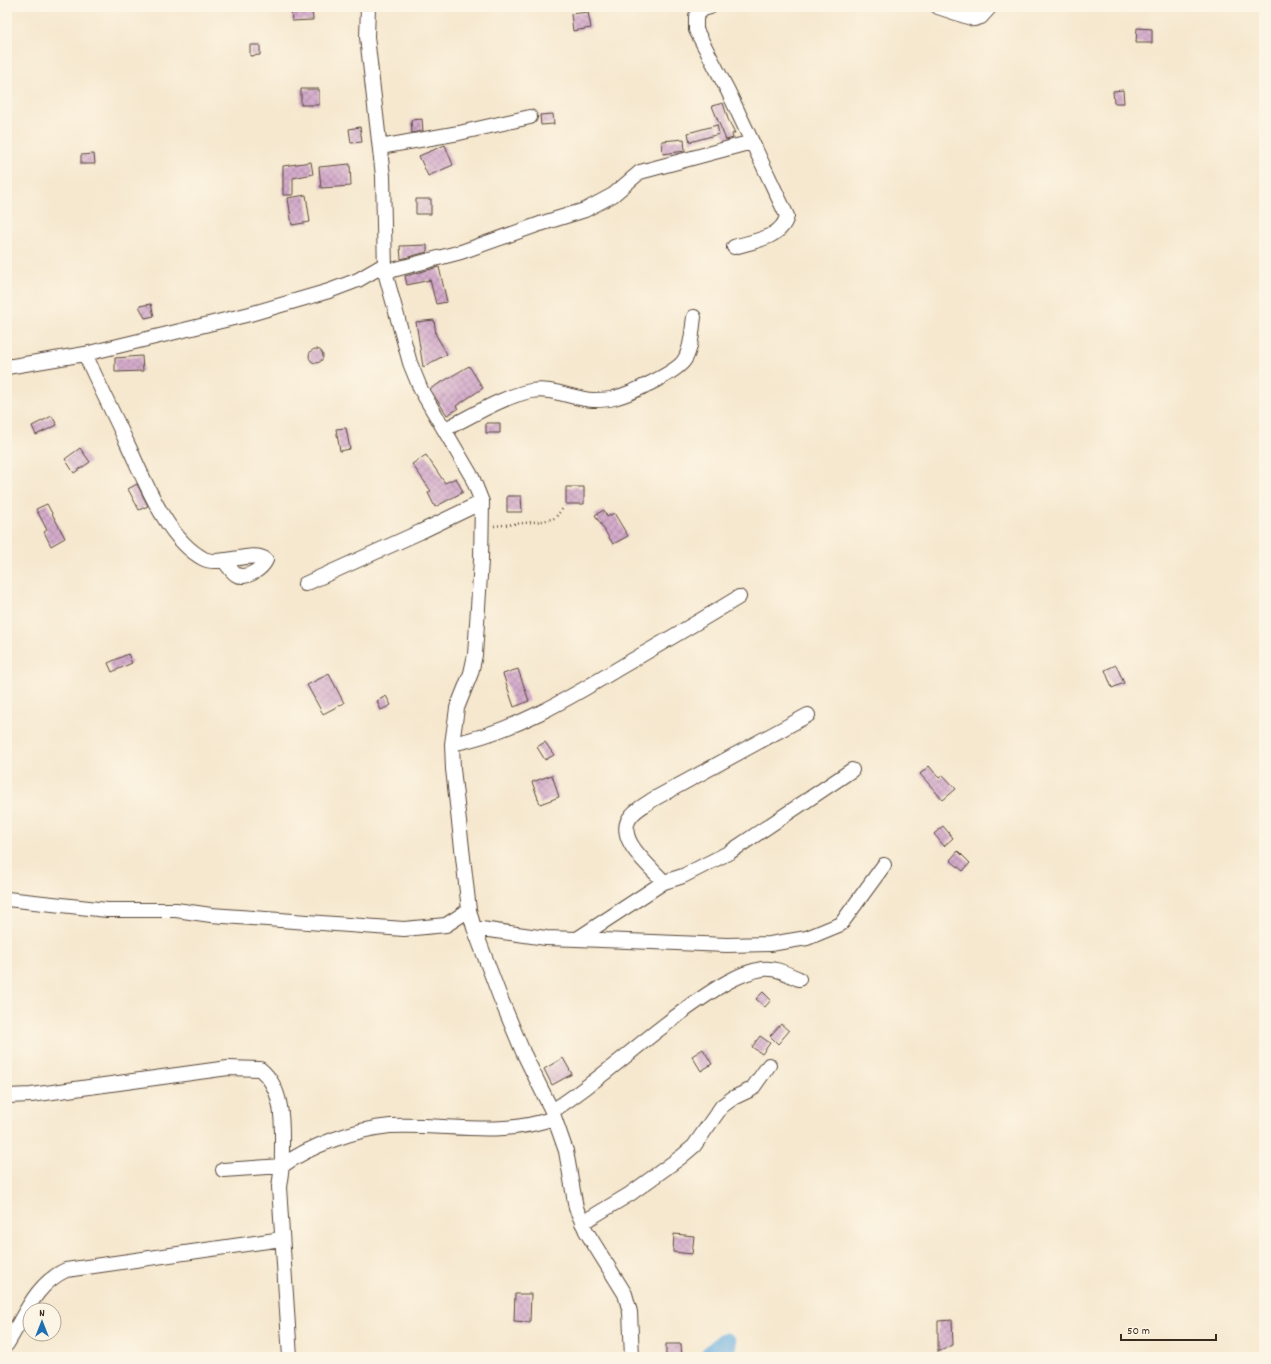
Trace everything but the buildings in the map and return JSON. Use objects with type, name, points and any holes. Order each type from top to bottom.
[{"type":"street","points":[[368,7],[368,45],[384,195],[385,268],[410,363],[421,390],[472,477],[482,502],[483,527],[475,656],[471,672],[457,708],[452,744],[453,769],[469,910],[474,928],[520,1045],[553,1115],[566,1151],[572,1195],[582,1223],[625,1294],[630,1312],[632,1357]]},
{"type":"street","points":[[710,7],[702,9],[696,16],[696,30],[728,91],[787,216],[785,223],[772,235],[734,246]]},
{"type":"street","points":[[938,7],[974,19],[981,17],[990,7]]},
{"type":"street","points":[[380,147],[459,133],[530,117]]},
{"type":"street","points":[[7,367],[85,354],[207,325],[329,291],[385,268],[461,252],[585,210],[613,195],[640,172],[752,142]]},
{"type":"street","points":[[445,429],[483,410],[531,391],[550,391],[571,397],[595,400],[615,398],[627,393],[670,372],[681,364],[688,351],[694,317]]},
{"type":"street","points":[[85,354],[154,499],[174,533],[204,560],[224,561]]},
{"type":"street","points":[[305,584],[482,502]]},
{"type":"street","points":[[452,744],[477,739],[502,730],[566,699],[672,639],[739,597]]},
{"type":"street","points":[[664,882],[632,846],[627,837],[625,830],[627,821],[633,814],[652,800],[808,715]]},
{"type":"street","points":[[577,939],[664,882],[689,873],[730,852],[852,770]]},
{"type":"street","points":[[474,928],[546,938],[770,944],[807,938],[841,924],[884,865]]},
{"type":"street","points":[[7,899],[107,910],[176,910],[211,915],[404,929],[446,924],[457,919],[469,910]]},
{"type":"street","points":[[223,1170],[282,1166],[292,1159],[324,1144],[364,1130],[390,1126],[502,1129],[533,1125],[553,1115],[664,1024],[722,985],[739,976],[762,969],[771,969],[782,972],[799,980]]},
{"type":"street","points":[[582,1223],[630,1194],[681,1157],[694,1146],[722,1106],[733,1098],[752,1090],[769,1065]]},
{"type":"street","points":[[7,1096],[31,1095],[228,1068],[260,1069],[269,1080],[278,1099],[282,1126],[282,1166],[279,1187],[290,1357]]},
{"type":"street","points":[[7,1344],[37,1293],[46,1282],[66,1270],[282,1239]]},
{"type":"path","points":[[483,527],[543,522],[555,518],[564,506]]},
{"type":"waterway","points":[[711,1357],[725,1344]]}]
